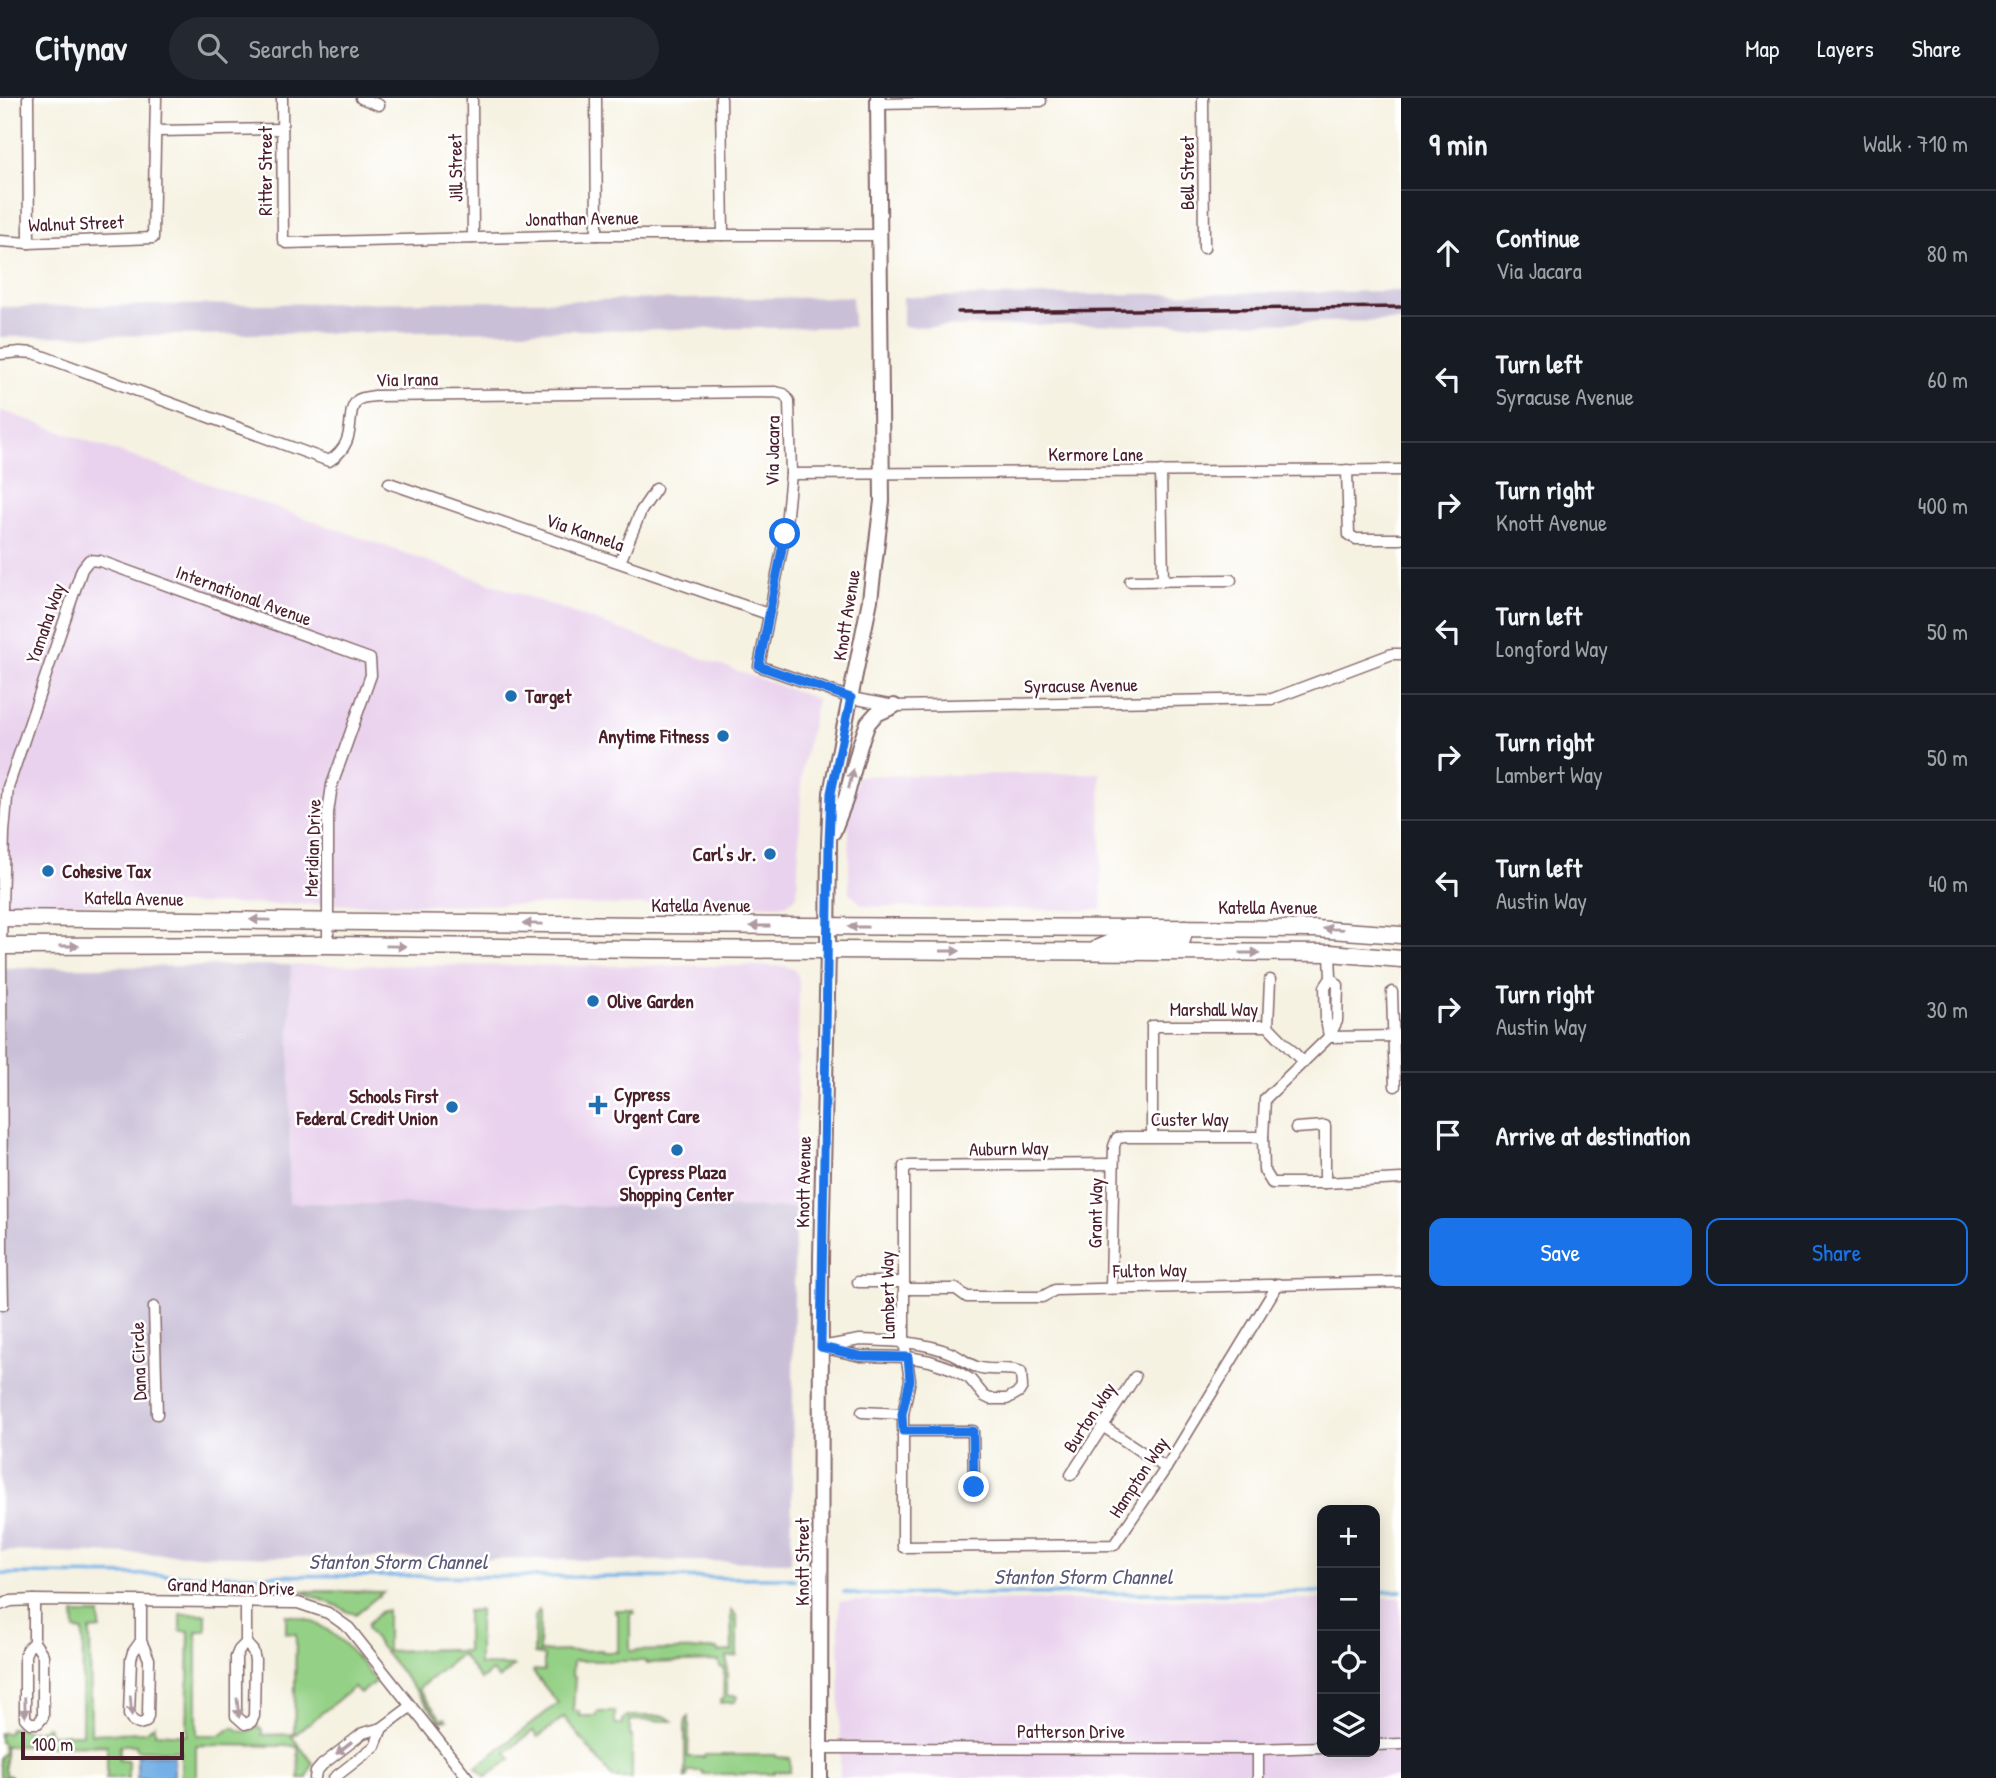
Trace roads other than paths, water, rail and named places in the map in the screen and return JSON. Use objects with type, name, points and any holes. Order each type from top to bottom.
[{"type":"main road","name":"Knott Avenue","points":[[821,1347],[831,793],[870,600],[882,501],[878,101]]},
{"type":"main road","points":[[829,843],[869,723],[876,714],[894,706]]},
{"type":"main road","name":"Katella Avenue","points":[[1,918],[1330,929],[1401,935]]},
{"type":"main road","points":[[1089,952],[1117,940],[1182,940],[1185,928]]},
{"type":"main road","points":[[0,946],[328,945],[1330,953],[1401,959]]},
{"type":"main road","name":"Knott Street","points":[[820,1778],[821,1347]]},
{"type":"street","points":[[28,98],[29,243]]},
{"type":"street","points":[[156,98],[156,131],[282,129]]},
{"type":"street","name":"Ritter Street","points":[[282,98],[283,240],[286,243]]},
{"type":"street","points":[[360,98],[379,105]]},
{"type":"street","name":"Jill Street","points":[[472,98],[473,237]]},
{"type":"street","points":[[596,98],[597,235]]},
{"type":"street","points":[[721,98],[723,235]]},
{"type":"street","name":"Bell Street","points":[[1203,98],[1204,248]]},
{"type":"street","points":[[878,101],[1041,101]]},
{"type":"street","name":"Walnut Street","points":[[0,241],[29,243],[153,238],[156,131]]},
{"type":"street","name":"Jonathan Avenue","points":[[286,243],[597,235],[879,235]]},
{"type":"street","name":"Via Irana","points":[[0,354],[34,353],[329,461],[341,454],[349,439],[353,406],[359,399],[375,396],[775,392],[784,394],[789,401]]},
{"type":"street","name":"Via Jacara","points":[[759,666],[785,534],[791,474],[789,401]]},
{"type":"street","points":[[1348,470],[1349,535],[1352,538],[1401,539]]},
{"type":"street","name":"Kermore Lane","points":[[791,474],[1401,470]]},
{"type":"street","points":[[1161,471],[1163,581]]},
{"type":"street","name":"Via Kannela","points":[[389,483],[768,614]]},
{"type":"street","points":[[620,562],[641,511],[656,489]]},
{"type":"street","name":"International Avenue","points":[[89,560],[100,561],[370,659],[371,676]]},
{"type":"street","name":"Yamaha Way","points":[[3,1306],[0,946],[8,787],[82,569],[89,560]]},
{"type":"street","points":[[1130,581],[1231,580]]},
{"type":"street","name":"Syracuse Avenue","points":[[759,666],[851,698],[894,706],[1272,699],[1392,654],[1401,654]]},
{"type":"street","name":"Meridian Drive","points":[[328,945],[328,813],[332,785],[371,676]]},
{"type":"street","points":[[1330,953],[1331,978],[1338,985],[1337,1021],[1329,1037],[1265,1099],[1264,1170],[1272,1183],[1401,1179]]},
{"type":"street","points":[[1268,1027],[1270,981]]},
{"type":"street","points":[[1392,992],[1398,1036],[1395,1086]]},
{"type":"street","name":"Marshall Way","points":[[1152,1136],[1152,1026],[1268,1027],[1303,1062]]},
{"type":"street","points":[[1329,1037],[1398,1036]]},
{"type":"street","points":[[1296,1128],[1325,1126],[1325,1183]]},
{"type":"street","name":"Custer Way","points":[[1117,1138],[1263,1137]]},
{"type":"street","name":"Grant Way","points":[[1111,1288],[1113,1164],[1117,1138]]},
{"type":"street","name":"Auburn Way","points":[[904,1166],[1113,1164]]},
{"type":"street","name":"Lambert Way","points":[[903,1547],[902,1414],[910,1380],[904,1341],[904,1166]]},
{"type":"street","name":"Fulton Way","points":[[858,1282],[956,1289],[967,1297],[1042,1297],[1055,1290],[1111,1288],[1401,1282]]},
{"type":"street","name":"Hampton Way","points":[[903,1547],[1114,1545],[1166,1468],[1278,1284]]},
{"type":"street","name":"Dana Circle","points":[[154,1307],[157,1414]]},
{"type":"street","points":[[860,1340],[904,1341],[952,1354],[978,1368],[1015,1369],[1023,1376],[1022,1387],[1007,1399],[990,1399],[984,1396],[970,1379],[953,1369],[930,1361],[908,1357],[860,1356],[821,1347],[860,1340]]},
{"type":"street","points":[[970,1379],[978,1368]]},
{"type":"street","name":"Burton Way","points":[[1071,1475],[1135,1377]]},
{"type":"street","points":[[862,1412],[902,1414]]},
{"type":"street","points":[[1104,1427],[1166,1468]]},
{"type":"street","points":[[903,1431],[973,1431],[974,1487]]},
{"type":"street","points":[[34,1600],[34,1642],[43,1655],[43,1717],[38,1723],[30,1723],[25,1718],[25,1655],[34,1642]]},
{"type":"street","name":"Grand Manan Drive","points":[[0,1605],[11,1601],[34,1600],[246,1602],[298,1604],[328,1613],[349,1628],[468,1778]]},
{"type":"street","points":[[141,1601],[141,1641],[149,1659],[146,1722],[139,1724],[133,1721],[130,1715],[130,1681],[131,1659],[141,1641]]},
{"type":"street","points":[[246,1602],[246,1643],[256,1660],[254,1716],[251,1722],[245,1724],[236,1716],[236,1657],[246,1643]]},
{"type":"street","points":[[315,1778],[322,1765],[363,1733],[382,1728],[410,1707]]},
{"type":"street","points":[[334,1778],[374,1746],[382,1728]]},
{"type":"street","points":[[1380,1745],[1401,1744]]},
{"type":"street","name":"Patterson Drive","points":[[820,1748],[1258,1749],[1317,1746]]},
{"type":"street","points":[[1258,1749],[1258,1778]]},
{"type":"water","points":[[137,1755],[174,1755],[174,1778],[137,1778]]},
{"type":"waterway","name":"Stanton Storm Channel","points":[[0,1574],[795,1580]]},
{"type":"waterway","name":"Stanton Storm Channel","points":[[1380,1592],[1401,1591]]},
{"type":"waterway","name":"Stanton Storm Channel","points":[[844,1592],[860,1595],[1317,1592]]},
{"type":"railway","points":[[958,312],[1401,307]]},
{"type":"place","name":"Target","points":[[511,696]]},
{"type":"place","name":"Anytime Fitness","points":[[723,736]]},
{"type":"place","name":"Carl's Jr.","points":[[770,854]]},
{"type":"place","name":"Cohesive Tax","points":[[48,871]]},
{"type":"place","name":"Olive Garden","points":[[593,1001]]},
{"type":"place","name":"Cypress Urgent Care","points":[[598,1105]]},
{"type":"place","name":"Schools First Federal Credit Union","points":[[452,1107]]},
{"type":"place","name":"Cypress Plaza Shopping Center","points":[[677,1150]]}]
